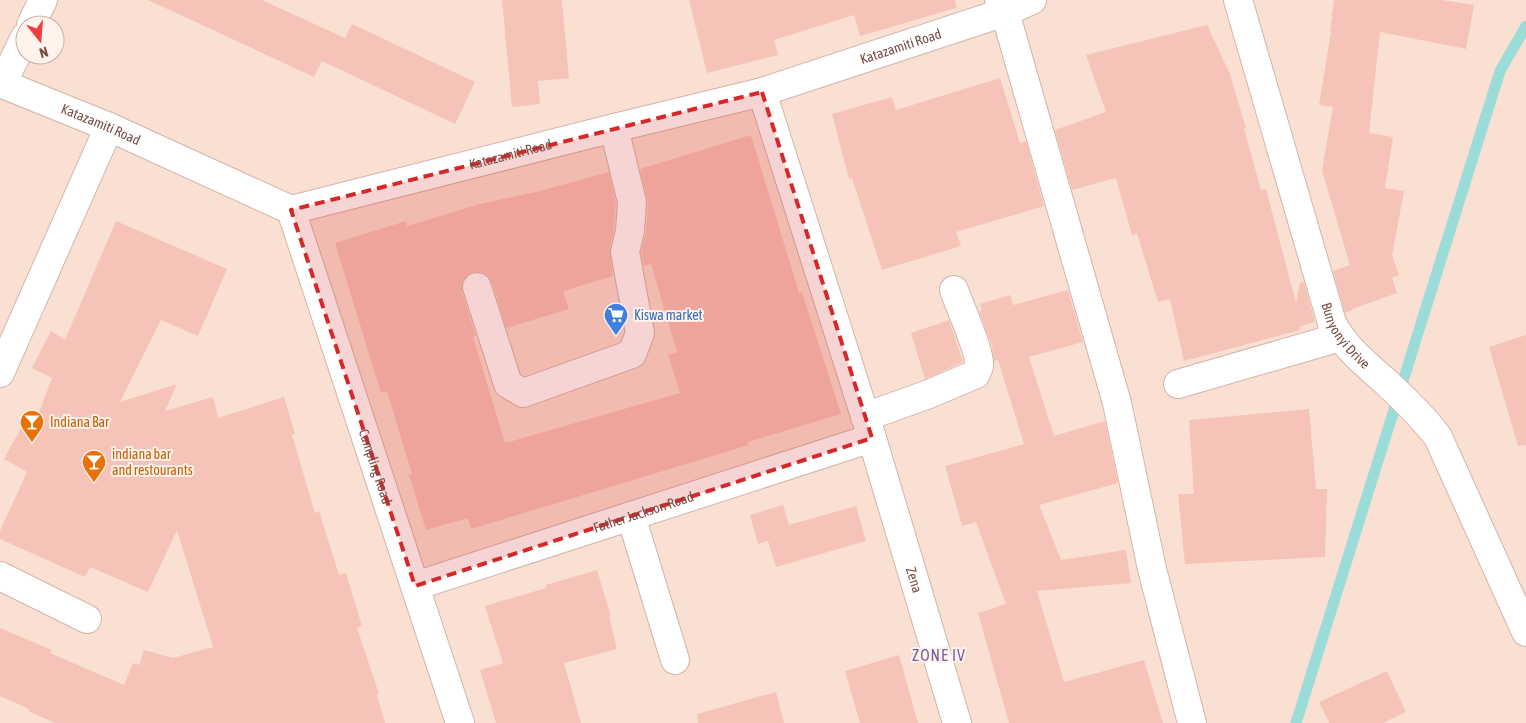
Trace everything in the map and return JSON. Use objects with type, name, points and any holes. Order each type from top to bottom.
[{"type":"street","points":[[36,15],[43,0]]},
{"type":"street","name":"Katazamiti Road","points":[[1,84],[109,128],[290,210],[762,92],[1002,6],[1032,0]]},
{"type":"street","name":"Bunyonyi Drive","points":[[1238,0],[1332,323],[1340,337],[1355,354],[1403,398],[1438,437],[1526,632]]},
{"type":"street","points":[[1002,6],[1117,403],[1152,569],[1192,723]]},
{"type":"street","points":[[1,84],[15,56]]},
{"type":"street","name":"Zena","points":[[762,92],[868,428],[957,723]]},
{"type":"street","points":[[0,373],[109,128]]},
{"type":"street","points":[[477,288],[508,384],[523,393],[632,354],[640,333],[625,252],[630,231],[632,202],[614,128]]},
{"type":"street","name":"Campling Road","points":[[290,210],[460,723]]},
{"type":"street","name":"Father Jackson Road","points":[[415,586],[631,516],[868,428],[929,394],[976,374],[979,368],[978,360],[954,290]]},
{"type":"street","points":[[1178,384],[1340,337]]},
{"type":"street","points":[[631,516],[675,660]]},
{"type":"street","points":[[0,576],[87,619]]},
{"type":"highlighted area","points":[[762,92],[872,438],[415,586],[291,210]]},
{"type":"shaded area","points":[[0,0],[1526,0],[1526,723],[0,723]]},
{"type":"building","points":[[148,0],[262,0],[345,38],[352,24],[475,82],[455,124],[322,61],[314,77]]},
{"type":"building","points":[[502,0],[562,0],[569,78],[538,81],[540,104],[512,107]]},
{"type":"building","points":[[689,0],[955,0],[956,8],[860,36],[854,15],[774,40],[778,55],[707,73]]},
{"type":"building","points":[[1334,0],[1442,0],[1474,5],[1466,49],[1380,32],[1369,133],[1393,137],[1385,188],[1404,191],[1392,255],[1399,275],[1392,278],[1397,293],[1345,313],[1333,271],[1350,265],[1322,171],[1333,107],[1319,105],[1331,32]]},
{"type":"building","points":[[1207,25],[1230,74],[1246,128],[1244,129],[1261,190],[1266,189],[1296,303],[1300,283],[1304,282],[1315,322],[1299,327],[1300,330],[1184,361],[1170,299],[1158,302],[1137,233],[1132,235],[1116,178],[1072,190],[1055,130],[1106,112],[1086,55]]},
{"type":"building","points":[[1000,78],[1020,143],[1026,141],[1044,206],[956,232],[961,246],[882,270],[852,178],[849,179],[832,114],[892,97],[896,110]]},
{"type":"building","points":[[751,135],[799,293],[802,292],[841,414],[748,442],[749,445],[471,529],[468,518],[426,530],[409,475],[412,474],[387,391],[381,393],[335,243],[406,221],[407,226],[480,204],[536,192],[609,172],[616,203],[610,249],[613,276],[563,291],[569,309],[506,328],[492,282],[488,276],[481,272],[473,272],[466,276],[462,283],[462,292],[476,336],[473,337],[505,443],[680,393],[668,355],[677,352],[651,264],[644,266],[641,252],[646,232],[648,203],[640,169]]},
{"type":"building","points":[[116,221],[227,269],[198,336],[161,320],[120,402],[177,384],[165,411],[213,397],[218,418],[284,397],[295,434],[292,435],[315,513],[319,511],[339,575],[346,573],[362,626],[357,628],[379,694],[377,695],[385,723],[55,723],[0,696],[0,628],[52,650],[50,653],[124,685],[133,663],[139,665],[144,650],[173,658],[213,647],[177,530],[148,592],[90,567],[85,577],[0,539],[0,531],[27,472],[4,459],[21,428],[31,434],[52,378],[32,368],[51,331],[65,340]]},
{"type":"building","points":[[1068,290],[1083,342],[1029,357],[1054,436],[1105,421],[1118,483],[1039,505],[1061,560],[1126,550],[1131,583],[1037,591],[1064,682],[1144,660],[1163,723],[1009,723],[978,613],[1006,604],[976,522],[962,526],[945,466],[1024,444],[998,360],[994,361],[992,346],[979,311],[982,310],[980,304],[1010,295],[1013,305]]},
{"type":"building","points":[[949,320],[963,362],[925,379],[911,333]]},
{"type":"building","points":[[1526,335],[1526,445],[1518,446],[1489,347]]},
{"type":"building","points":[[1309,409],[1316,489],[1327,489],[1325,557],[1185,564],[1178,494],[1194,494],[1189,420]]},
{"type":"building","points":[[783,505],[789,525],[856,506],[866,541],[776,567],[768,541],[758,544],[750,515]]},
{"type":"building","points":[[597,570],[611,616],[609,616],[617,649],[564,663],[581,723],[496,723],[480,670],[503,663],[485,606],[546,588],[546,585]]},
{"type":"building","points":[[899,655],[918,723],[860,723],[845,671]]},
{"type":"building","points":[[1387,671],[1406,712],[1383,723],[1329,723],[1319,702]]},
{"type":"building","points":[[776,692],[784,723],[698,723],[697,714]]},
{"type":"waterway","points":[[1296,723],[1500,71],[1526,26]]},
{"type":"place","name":"Kiswa market","points":[[616,336]]},
{"type":"place","name":"Indiana Bar","points":[[32,443]]},
{"type":"place","name":"indiana bar and restourants","points":[[94,483]]},
{"type":"district","name":"ZONE IV","points":[[939,655]]}]
